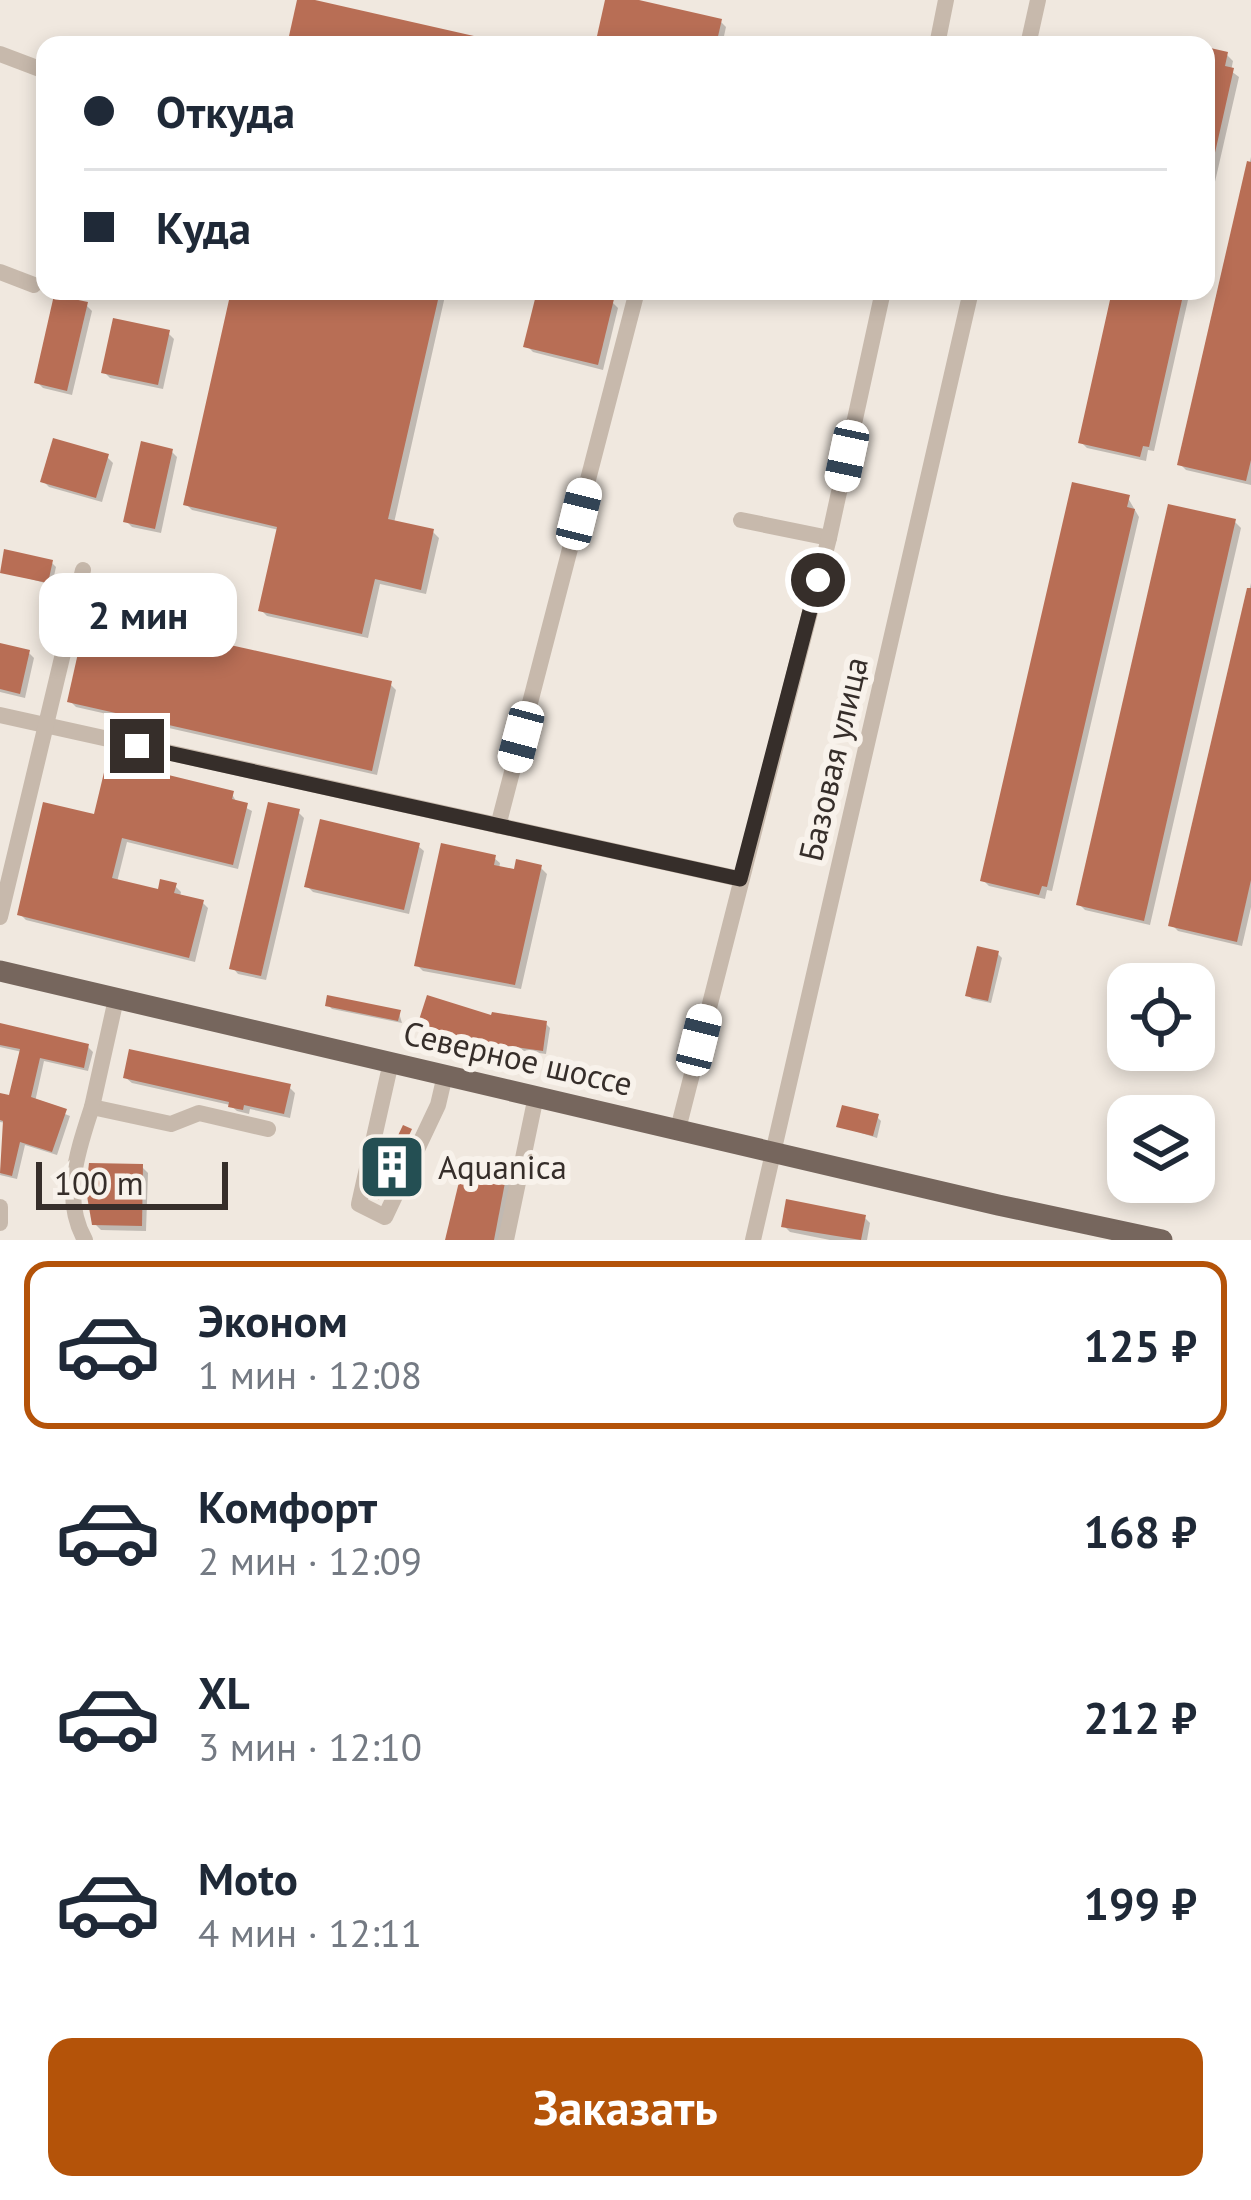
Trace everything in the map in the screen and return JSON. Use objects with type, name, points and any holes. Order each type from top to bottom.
[{"type":"main road","name":"Северное шоссе","points":[[0,971],[1162,1240]]},
{"type":"street","points":[[939,36],[946,0]]},
{"type":"street","points":[[1030,36],[1038,0]]},
{"type":"street","points":[[0,54],[36,68]]},
{"type":"street","points":[[0,272],[34,285]]},
{"type":"street","points":[[498,826],[635,300]]},
{"type":"street","points":[[678,1130],[829,538],[881,300]]},
{"type":"street","name":"Базовая улица","points":[[753,1240],[969,300]]},
{"type":"street","points":[[741,520],[829,538]]},
{"type":"street","points":[[0,917],[83,571]]},
{"type":"street","points":[[0,715],[740,879]]},
{"type":"street","points":[[85,1240],[77,1226],[72,1179],[116,998]]},
{"type":"street","points":[[392,1063],[359,1204],[385,1216],[438,1105],[445,1075]]},
{"type":"street","points":[[506,1240],[536,1096]]},
{"type":"street","points":[[92,1107],[171,1124],[199,1113],[268,1129]]},
{"type":"street","points":[[0,1207],[0,1223]]},
{"type":"building","points":[[297,0],[315,0],[474,36],[289,36]]},
{"type":"building","points":[[605,0],[639,0],[722,19],[718,36],[597,36]]},
{"type":"building","points":[[1215,49],[1228,52],[1225,66],[1234,68],[1215,153]]},
{"type":"building","points":[[1247,161],[1251,162],[1251,460],[1246,481],[1177,465]]},
{"type":"building","points":[[53,300],[88,302],[67,391],[34,383]]},
{"type":"building","points":[[229,300],[438,300],[388,519],[434,529],[421,590],[375,579],[362,634],[258,611],[277,527],[183,505]]},
{"type":"building","points":[[535,300],[614,300],[598,365],[523,347]]},
{"type":"building","points":[[1110,300],[1182,300],[1149,447],[1143,446],[1140,457],[1078,443]]},
{"type":"building","points":[[113,318],[170,330],[158,385],[101,373]]},
{"type":"building","points":[[53,438],[109,454],[96,498],[40,482]]},
{"type":"building","points":[[141,441],[173,449],[155,529],[123,522]]},
{"type":"building","points":[[1072,482],[1130,495],[1127,507],[1135,509],[1047,887],[1042,886],[1039,895],[980,881]]},
{"type":"building","points":[[1168,504],[1236,519],[1144,921],[1076,905]]},
{"type":"building","points":[[4,549],[53,560],[48,583],[0,573]]},
{"type":"building","points":[[1247,588],[1251,588],[1251,880],[1237,942],[1168,926]]},
{"type":"building","points":[[87,613],[392,681],[372,771],[67,702]]},
{"type":"building","points":[[0,643],[30,650],[20,694],[0,689]]},
{"type":"building","points":[[107,760],[234,791],[232,799],[248,803],[233,865],[122,838],[112,878],[158,889],[160,879],[177,883],[174,893],[204,900],[189,958],[17,915],[43,802],[94,814]]},
{"type":"building","points":[[268,802],[300,809],[261,976],[229,969]]},
{"type":"building","points":[[320,819],[420,843],[404,910],[304,887]]},
{"type":"building","points":[[441,843],[496,855],[494,865],[514,869],[516,859],[542,865],[515,985],[414,966]]},
{"type":"building","points":[[977,946],[999,951],[988,1001],[965,996]]},
{"type":"building","points":[[327,995],[401,1010],[398,1021],[325,1006]]},
{"type":"building","points":[[427,995],[491,1015],[547,1021],[543,1051],[472,1041],[418,1023]]},
{"type":"building","points":[[0,1023],[89,1044],[84,1068],[40,1058],[31,1097],[67,1109],[52,1152],[20,1142],[12,1176],[0,1173],[0,1093],[9,1095],[20,1049],[0,1045]]},
{"type":"building","points":[[129,1049],[291,1084],[284,1114],[244,1105],[243,1110],[228,1107],[229,1102],[123,1078]]},
{"type":"building","points":[[842,1105],[879,1114],[873,1136],[836,1127]]},
{"type":"building","points":[[403,1125],[412,1129],[379,1200],[374,1197],[378,1177]]},
{"type":"building","points":[[464,1161],[507,1172],[494,1240],[445,1240]]},
{"type":"building","points":[[89,1163],[143,1164],[142,1226],[92,1225],[86,1190]]},
{"type":"building","points":[[786,1199],[866,1215],[861,1240],[781,1227]]},
{"type":"place","name":"Aquanica","points":[[392,1167]]},
{"type":"route","points":[[137,746],[740,879],[818,580]]}]
